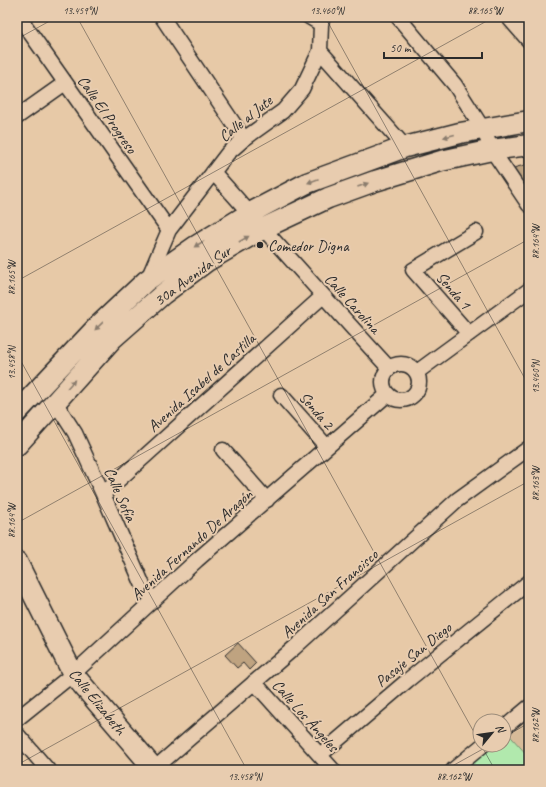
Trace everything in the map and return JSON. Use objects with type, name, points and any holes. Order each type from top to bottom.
[{"type":"street","name":"Calle El Progreso","points":[[19,17],[169,230]]},
{"type":"street","points":[[162,17],[244,139]]},
{"type":"street","points":[[308,17],[322,21]]},
{"type":"street","points":[[398,17],[455,85],[483,129],[492,150],[529,205]]},
{"type":"street","points":[[508,17],[529,41]]},
{"type":"street","name":"Calle al Jute","points":[[146,281],[169,230],[228,153],[244,139],[283,111],[302,89],[320,51],[322,21]]},
{"type":"street","points":[[320,51],[405,147]]},
{"type":"street","points":[[17,117],[65,83]]},
{"type":"street","name":"30a Avenida Sur","points":[[17,412],[97,327],[146,281],[196,246],[250,213],[307,183],[405,147],[460,133],[529,121]]},
{"type":"street","name":"30a Avenida Sur","points":[[17,445],[112,339],[163,294],[207,261],[264,228],[328,198],[375,181],[441,161],[492,150],[529,145]]},
{"type":"street","name":"Calle Carolina","points":[[213,172],[389,368]]},
{"type":"street","name":"Senda 1","points":[[469,334],[413,270],[476,232]]},
{"type":"street","points":[[417,372],[529,290]]},
{"type":"street","name":"Avenida Isabel de Castilla","points":[[103,494],[323,296]]},
{"type":"street","points":[[394,364],[407,364],[417,372],[419,385],[417,391],[406,399],[400,400],[393,398],[384,388],[384,374],[394,364]]},
{"type":"street","name":"Avenida Fernando De Aragón","points":[[17,719],[73,674],[154,600],[388,394]]},
{"type":"street","name":"Senda 2","points":[[281,395],[327,447]]},
{"type":"street","name":"Calle Sofía","points":[[55,402],[75,433],[145,590],[154,600]]},
{"type":"street","name":"Avenida San Francisco","points":[[155,769],[294,648],[457,500],[529,448]]},
{"type":"street","points":[[223,450],[267,500]]},
{"type":"street","name":"Calle Elizabeth","points":[[17,562],[73,674],[155,769]]},
{"type":"street","name":"Pasaje San Diego","points":[[320,755],[408,680],[529,582]]},
{"type":"street","name":"Calle Los Ángeles","points":[[254,682],[333,770]]},
{"type":"street","points":[[512,721],[529,707]]},
{"type":"street","points":[[17,734],[48,770]]},
{"type":"street","points":[[453,770],[473,753]]},
{"type":"shaded area","points":[[529,719],[529,756],[512,737],[512,733]]},
{"type":"green space","points":[[512,738],[529,757],[529,770],[454,770],[474,753],[512,753]]},
{"type":"building","points":[[525,152],[529,152],[529,195],[513,168],[525,165]]},
{"type":"building","points":[[238,643],[256,663],[249,670],[243,663],[237,668],[225,655]]},
{"type":"place","name":"Comedor Digna","points":[[260,245]]}]
